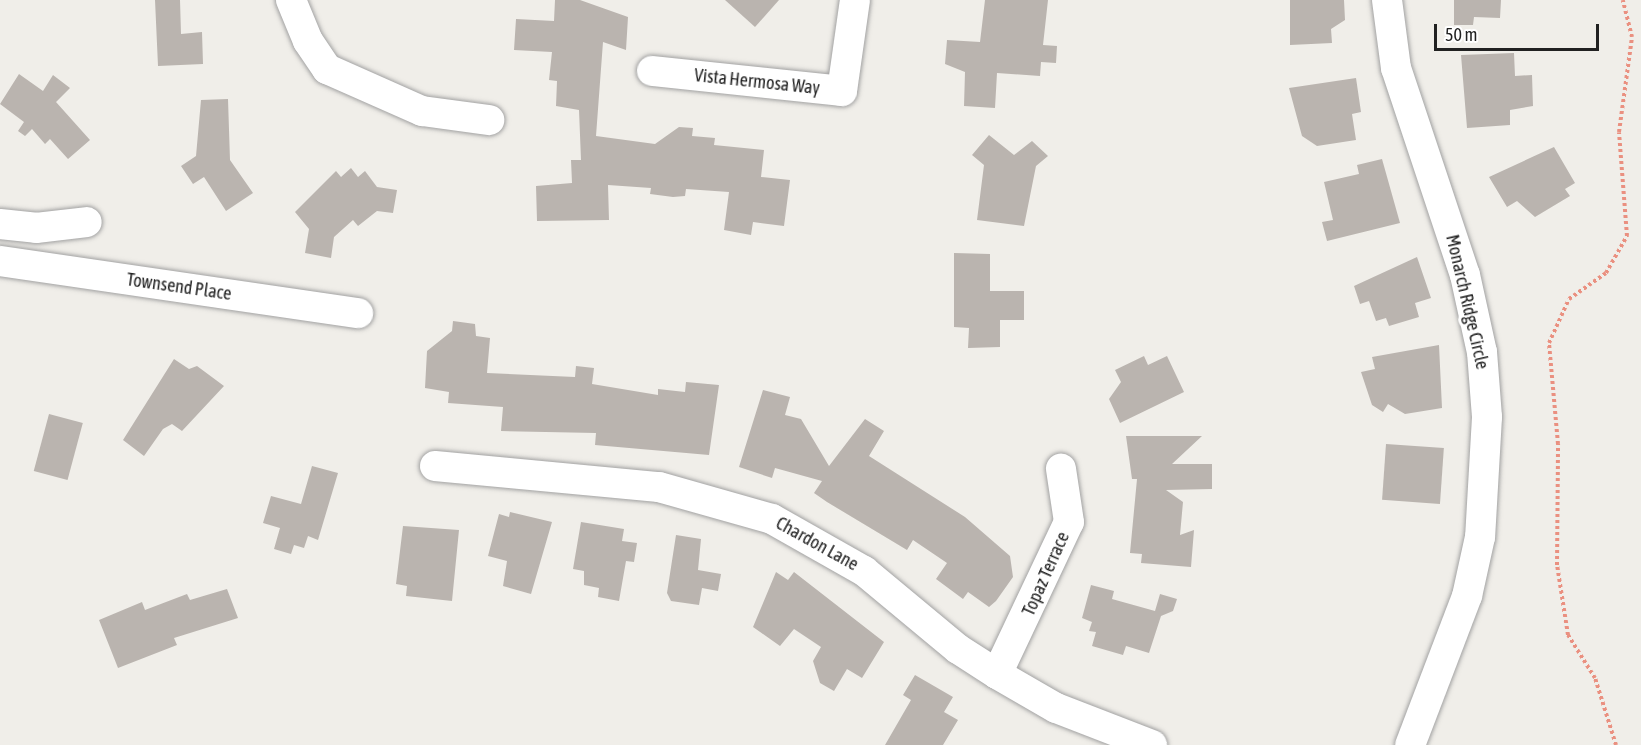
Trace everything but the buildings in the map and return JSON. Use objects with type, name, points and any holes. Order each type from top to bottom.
[{"type":"street","points":[[291,0],[308,41],[327,69],[422,111],[489,120]]},
{"type":"street","name":"Vista Hermosa Way","points":[[652,71],[842,91],[855,0]]},
{"type":"street","name":"Monarch Ridge Circle","points":[[1388,0],[1396,68],[1465,275],[1482,352],[1487,417],[1480,537],[1467,596],[1410,745]]},
{"type":"street","points":[[0,224],[36,228],[87,222]]},
{"type":"street","name":"Townsend Place","points":[[0,261],[358,313]]},
{"type":"street","name":"Chardon Lane","points":[[435,466],[659,487],[740,507],[834,551],[997,674],[1056,708],[1152,745]]},
{"type":"street","name":"Topaz Terrace","points":[[997,674],[1069,522],[1061,469]]},
{"type":"path","points":[[1616,745],[1595,678],[1568,635],[1557,565],[1558,444],[1549,344],[1569,299],[1606,273],[1627,236],[1619,132],[1632,37],[1623,0]]}]
